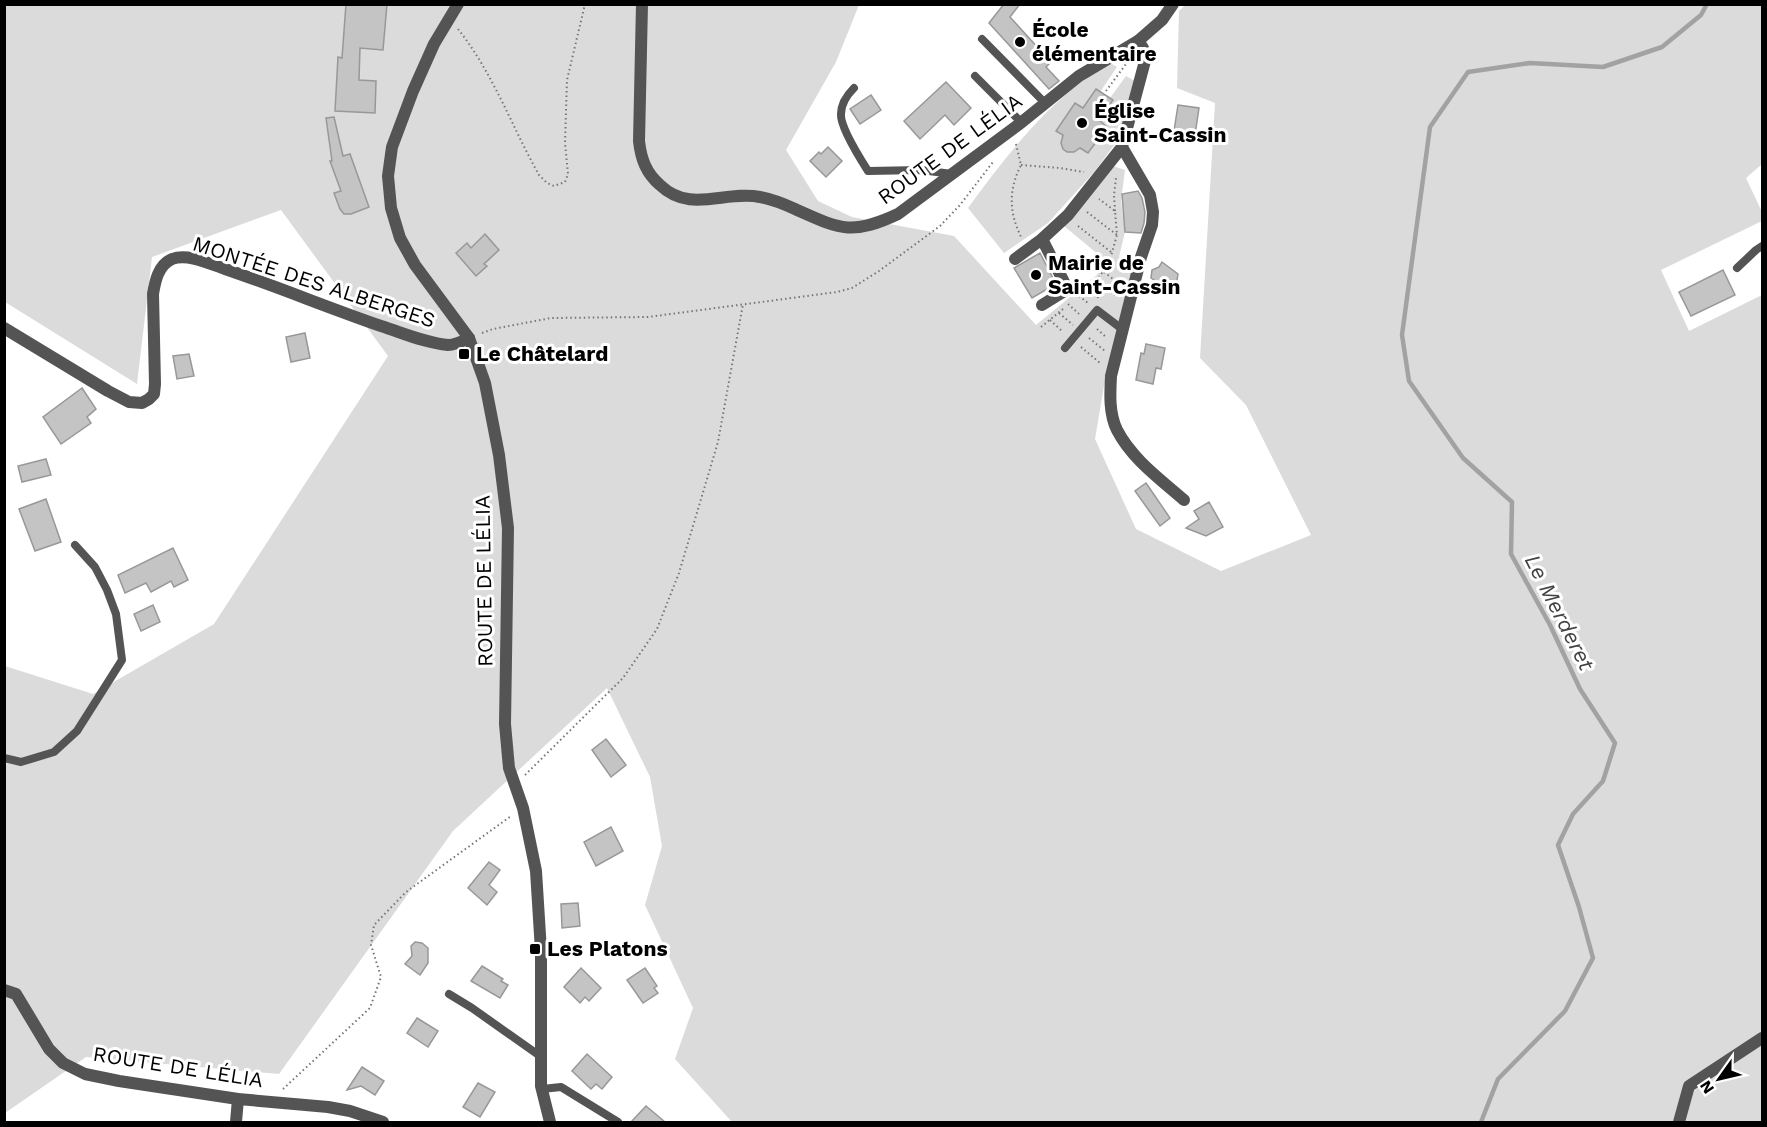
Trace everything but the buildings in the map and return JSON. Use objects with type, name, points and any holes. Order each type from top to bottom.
[{"type":"street","name":"ROUTE DE LÉLIA","points":[[458,4],[434,44],[413,91],[392,147],[388,176],[391,208],[400,238],[415,265],[469,338],[485,382],[491,408],[508,528],[505,724],[509,768],[523,808],[536,871],[541,951],[540,1056],[542,1089],[550,1122]]},
{"type":"street","name":"ROUTE DE LÉLIA","points":[[642,4],[639,141],[640,155],[647,171],[666,191],[679,198],[696,201],[760,196],[830,225],[847,228],[876,225],[898,214],[1018,127],[1079,76],[1138,41],[1162,20],[1173,4]]},
{"type":"street","points":[[1015,259],[1042,239],[1068,215],[1122,147],[1145,61],[1143,48],[1138,41]]},
{"type":"street","points":[[1122,147],[1150,195],[1153,212],[1152,225],[1141,257],[1111,376],[1111,409],[1116,429],[1140,462],[1184,500]]},
{"type":"street","points":[[1042,239],[1066,286],[1063,292],[1042,305]]},
{"type":"street","name":"MONTÉE DES ALBERGES","points":[[4,328],[108,391],[129,402],[142,403],[154,394],[153,294],[155,281],[164,265],[171,259],[182,258],[234,272],[431,343],[451,345],[469,338]]},
{"type":"street","name":"ROUTE DE LÉLIA","points":[[4,990],[16,994],[49,1049],[63,1063],[85,1074],[238,1099],[328,1107],[350,1111],[383,1122]]},
{"type":"street","points":[[1679,1122],[1689,1086],[1762,1038]]},
{"type":"street","points":[[236,1122],[238,1099]]},
{"type":"lane","points":[[982,39],[1045,103]]},
{"type":"lane","points":[[975,76],[1018,127]]},
{"type":"lane","points":[[854,88],[846,96],[840,116],[854,150],[867,171],[921,170],[952,174]]},
{"type":"lane","points":[[1737,268],[1762,246]]},
{"type":"lane","points":[[1065,348],[1097,310],[1122,329]]},
{"type":"lane","points":[[4,758],[21,762],[54,752],[77,731],[122,660],[116,614],[95,567],[75,545]]},
{"type":"lane","points":[[449,994],[540,1056]]},
{"type":"lane","points":[[542,1089],[561,1087],[618,1122]]},
{"type":"path","points":[[448,18],[453,21],[482,65],[539,175],[546,183],[554,186],[565,182],[568,174],[565,143],[567,80],[585,4]]},
{"type":"path","points":[[1018,127],[1021,165],[1015,177],[1010,198],[1017,229],[1027,250]]},
{"type":"path","points":[[469,338],[493,329],[551,318],[648,317],[837,292],[852,288],[940,226],[960,205],[995,158]]},
{"type":"path","points":[[1021,165],[1082,172],[1096,180]]},
{"type":"path","points":[[1041,327],[1097,280],[1109,263],[1117,235],[1114,195],[1116,173],[1110,181]]},
{"type":"path","points":[[1098,198],[1115,211]]},
{"type":"path","points":[[1082,218],[1092,205]]},
{"type":"path","points":[[1087,212],[1117,235]]},
{"type":"path","points":[[1077,225],[1112,253]]},
{"type":"path","points":[[1104,271],[1121,285]]},
{"type":"path","points":[[1097,280],[1118,297]]},
{"type":"path","points":[[1087,288],[1104,301]]},
{"type":"path","points":[[1079,296],[1097,310]]},
{"type":"path","points":[[515,785],[623,678],[657,629],[679,573],[718,442],[744,303]]},
{"type":"path","points":[[269,1101],[370,1008],[381,977],[371,945],[374,925],[405,892],[523,808]]},
{"type":"shaded area","points":[[5,5],[859,5],[836,62],[786,150],[818,201],[852,217],[954,236],[1036,325],[1097,275],[1105,260],[1064,226],[1110,165],[1125,170],[1121,201],[1125,232],[1119,257],[1133,262],[1104,386],[1095,439],[1136,529],[1221,571],[1311,535],[1246,405],[1200,358],[1215,103],[1177,88],[1179,11],[1185,5],[1762,5],[1762,164],[1746,178],[1762,212],[1762,221],[1661,270],[1689,331],[1762,295],[1762,1122],[732,1122],[675,1059],[693,1008],[645,905],[662,846],[650,777],[607,688],[453,831],[279,1074],[86,1057],[5,1113],[5,666],[93,694],[214,624],[388,356],[281,210],[152,257],[137,384],[5,302]]},
{"type":"shaded area","points":[[1112,64],[1117,67],[1100,92],[1096,89],[1083,108],[1075,103],[1056,130],[1063,135],[1062,144],[1065,150],[1080,148],[1088,153],[1107,127],[1099,120],[1110,98],[1126,76],[1135,81],[1120,137],[1095,171],[1048,223],[1004,253],[968,208],[1006,158],[1048,111],[1080,83]]},
{"type":"waterway","name":"Le Merderet","points":[[1481,1122],[1498,1079],[1565,1011],[1593,958],[1558,845],[1573,814],[1603,781],[1615,743],[1580,689],[1550,625],[1511,554],[1512,502],[1463,458],[1409,381],[1402,335],[1430,127],[1468,72],[1530,63],[1603,67],[1662,47],[1701,15],[1707,4]]},
{"type":"place","name":"École élémentaire","points":[[1020,42]]},
{"type":"place","name":"Église Saint-Cassin","points":[[1082,123]]},
{"type":"place","name":"Mairie de Saint-Cassin","points":[[1036,275]]},
{"type":"place","name":"Le Châtelard","points":[[464,354]]},
{"type":"place","name":"Les Platons","points":[[535,949]]}]
